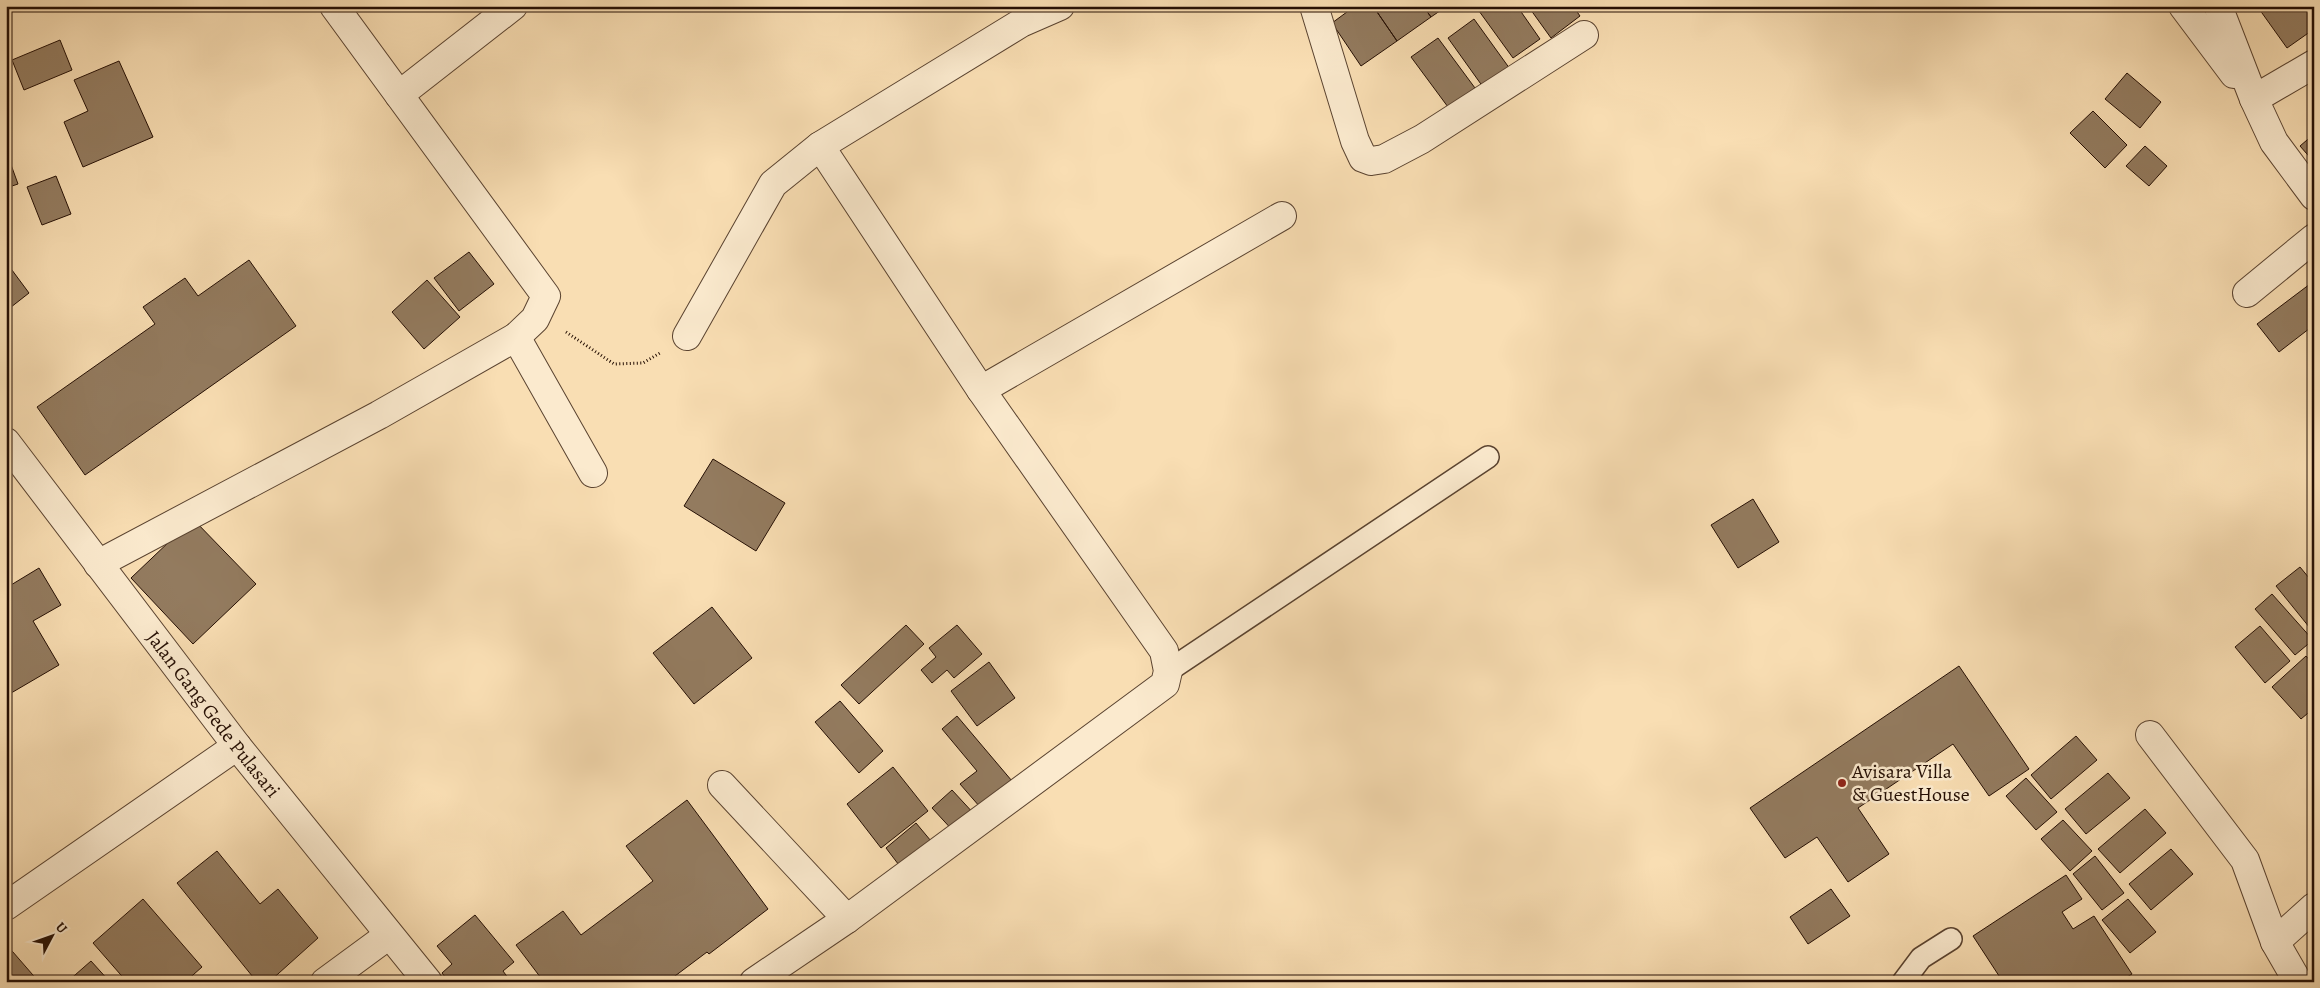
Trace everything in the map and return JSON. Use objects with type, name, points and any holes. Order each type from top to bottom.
[{"type":"street","points":[[98,564],[379,415],[516,337],[535,319],[546,296],[334,6]]},
{"type":"street","points":[[399,95],[513,6]]},
{"type":"street","points":[[687,336],[773,184],[820,146],[1021,23],[1060,6]]},
{"type":"street","points":[[1314,6],[1356,141],[1363,158],[1371,161],[1384,159],[1422,139],[1584,35]]},
{"type":"street","points":[[2183,6],[2254,99]]},
{"type":"street","points":[[2218,6],[2254,99],[2274,142],[2314,196]]},
{"type":"street","points":[[2254,99],[2314,64]]},
{"type":"street","points":[[754,982],[847,919],[1164,684],[1168,671],[1164,651],[981,390],[820,146]]},
{"type":"street","points":[[981,390],[1282,216]]},
{"type":"street","points":[[2247,293],[2314,238]]},
{"type":"street","points":[[516,337],[593,473]]},
{"type":"street","name":"Jalan Gang Gede Pulasari","points":[[6,442],[238,746],[428,982]]},
{"type":"street","points":[[2150,735],[2245,860],[2276,942],[2298,982]]},
{"type":"street","points":[[6,906],[238,746]]},
{"type":"street","points":[[722,785],[847,919]]},
{"type":"street","points":[[2276,942],[2314,907]]},
{"type":"street","points":[[325,982],[389,935]]},
{"type":"lane","points":[[1168,671],[1488,457]]},
{"type":"lane","points":[[1904,982],[1921,958],[1951,939]]},
{"type":"path","points":[[546,296],[565,331],[614,364],[643,363],[687,336]]},
{"type":"building","points":[[1355,6],[1373,6],[1397,41],[1361,66],[1332,23]]},
{"type":"building","points":[[1373,6],[1423,6],[1431,17],[1397,41]]},
{"type":"building","points":[[1423,6],[1447,6],[1431,17]]},
{"type":"building","points":[[1486,6],[1517,6],[1540,39],[1513,58],[1479,11]]},
{"type":"building","points":[[1528,6],[1573,6],[1580,16],[1551,38]]},
{"type":"building","points":[[2257,6],[2305,6],[2314,19],[2314,29],[2287,48]]},
{"type":"building","points":[[1474,19],[1510,69],[1483,87],[1448,38]]},
{"type":"building","points":[[1438,38],[1475,88],[1448,107],[1411,57]]},
{"type":"building","points":[[60,40],[72,70],[24,90],[12,60]]},
{"type":"building","points":[[119,61],[153,137],[83,167],[64,122],[88,111],[74,80]]},
{"type":"building","points":[[2127,73],[2161,102],[2140,128],[2105,99]]},
{"type":"building","points":[[2093,111],[2127,145],[2105,168],[2070,133]]},
{"type":"building","points":[[2314,134],[2314,162],[2300,146]]},
{"type":"building","points":[[2145,146],[2167,166],[2149,186],[2126,166]]},
{"type":"building","points":[[6,151],[18,184],[6,188]]},
{"type":"building","points":[[56,176],[71,214],[42,225],[27,187]]},
{"type":"building","points":[[469,252],[494,284],[459,311],[434,278]]},
{"type":"building","points":[[249,260],[296,326],[85,475],[37,407],[155,324],[143,307],[185,278],[198,296]]},
{"type":"building","points":[[6,262],[29,293],[6,311]]},
{"type":"building","points":[[427,280],[460,317],[424,349],[392,312]]},
{"type":"building","points":[[2314,281],[2314,325],[2279,352],[2257,324]]},
{"type":"building","points":[[713,459],[785,503],[756,551],[684,506]]},
{"type":"building","points":[[1753,499],[1779,542],[1738,568],[1711,525]]},
{"type":"building","points":[[193,519],[256,584],[193,644],[131,578]]},
{"type":"building","points":[[2300,567],[2314,584],[2314,633],[2276,586]]},
{"type":"building","points":[[39,568],[61,605],[33,621],[59,665],[6,696],[6,588]]},
{"type":"building","points":[[2272,594],[2313,640],[2295,655],[2255,609]]},
{"type":"building","points":[[712,607],[752,658],[694,704],[653,653]]},
{"type":"building","points":[[906,625],[924,644],[859,704],[841,685]]},
{"type":"building","points":[[957,625],[982,654],[954,678],[947,670],[932,683],[921,670],[936,657],[929,648]]},
{"type":"building","points":[[2260,626],[2290,661],[2265,683],[2235,647]]},
{"type":"building","points":[[2306,656],[2314,665],[2314,708],[2301,719],[2272,687]]},
{"type":"building","points":[[989,662],[1015,698],[977,726],[951,691]]},
{"type":"building","name":"Avisara Villa & GuestHouse","points":[[1959,666],[2029,769],[1989,796],[1953,744],[1858,808],[1889,854],[1848,882],[1817,837],[1785,858],[1750,808]]},
{"type":"building","points":[[840,701],[883,751],[859,773],[815,722]]},
{"type":"building","points":[[957,716],[1012,781],[980,807],[960,784],[977,771],[942,729]]},
{"type":"building","points":[[2076,736],[2097,760],[2051,799],[2031,775]]},
{"type":"building","points":[[893,767],[928,811],[881,848],[847,804]]},
{"type":"building","points":[[2108,773],[2130,798],[2086,834],[2065,809]]},
{"type":"building","points":[[2026,778],[2057,812],[2036,830],[2006,796]]},
{"type":"building","points":[[952,790],[976,816],[956,834],[932,808]]},
{"type":"building","points":[[687,800],[768,909],[709,954],[707,952],[667,982],[544,982],[516,945],[563,911],[581,935],[653,881],[626,846]]},
{"type":"building","points":[[2145,809],[2166,833],[2120,873],[2098,849]]},
{"type":"building","points":[[2063,820],[2092,851],[2070,871],[2041,839]]},
{"type":"building","points":[[916,823],[936,847],[905,873],[886,848]]},
{"type":"building","points":[[2171,849],[2193,874],[2151,910],[2129,884]]},
{"type":"building","points":[[217,851],[260,904],[278,889],[318,938],[269,982],[257,982],[177,883]]},
{"type":"building","points":[[2095,856],[2124,893],[2102,910],[2073,874]]},
{"type":"building","points":[[2066,875],[2082,899],[2062,912],[2073,929],[2094,916],[2132,974],[2119,982],[2028,982],[2026,978],[2020,982],[2003,982],[1973,936]]},
{"type":"building","points":[[1831,889],[1850,916],[1808,944],[1790,917]]},
{"type":"building","points":[[143,899],[202,967],[185,982],[127,982],[93,943]]},
{"type":"building","points":[[2128,899],[2156,932],[2130,953],[2102,920]]},
{"type":"building","points":[[475,915],[514,962],[503,971],[511,982],[449,982],[442,973],[452,964],[437,946]]},
{"type":"building","points":[[6,944],[39,982],[6,982]]},
{"type":"building","points":[[91,961],[110,982],[67,982]]},
{"type":"place","name":"Avisara Villa & GuestHouse","points":[[1842,783]]}]
